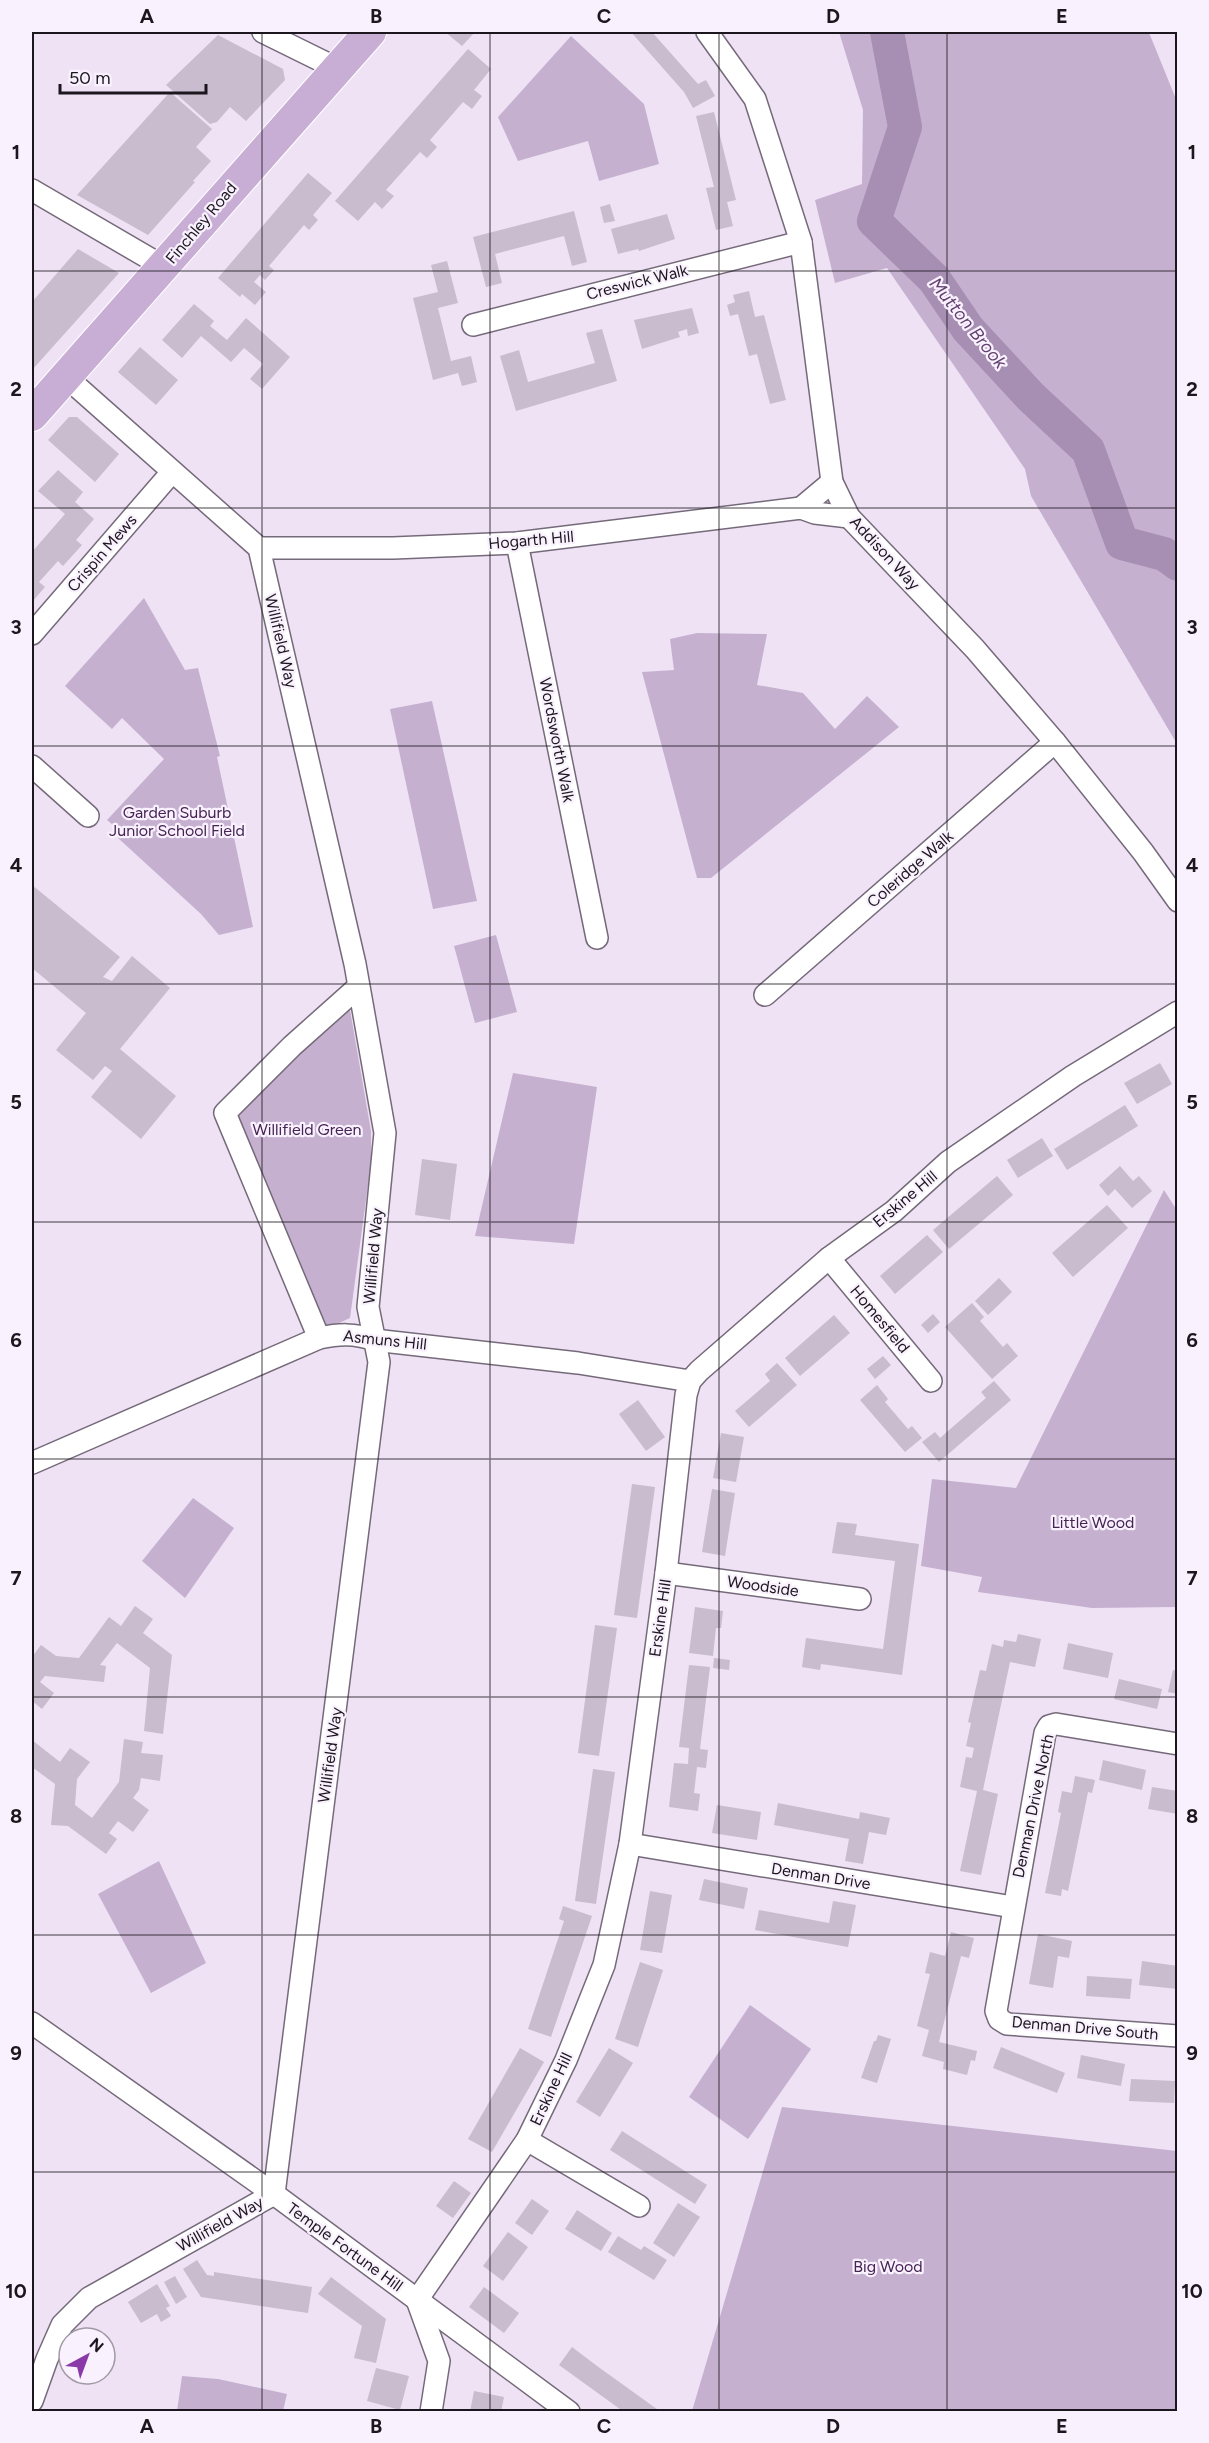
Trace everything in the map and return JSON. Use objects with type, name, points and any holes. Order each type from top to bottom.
[{"type":"main road","name":"Finchley Road","points":[[32,414],[370,32]]},
{"type":"street","points":[[263,32],[336,68]]},
{"type":"street","name":"Addison Way","points":[[707,32],[755,99],[801,242],[832,483],[849,517],[975,649],[1055,742],[1143,852],[1178,901]]},
{"type":"street","points":[[32,190],[164,267]]},
{"type":"street","name":"Creswick Walk","points":[[473,325],[801,242]]},
{"type":"street","points":[[65,376],[259,548]]},
{"type":"street","name":"Crispin Mews","points":[[32,634],[172,472]]},
{"type":"street","points":[[801,508],[832,483]]},
{"type":"street","name":"Hogarth Hill","points":[[259,548],[393,548],[517,543],[801,508],[816,513],[849,517]]},
{"type":"street","name":"Wordsworth Walk","points":[[517,543],[597,938]]},
{"type":"street","name":"Willifield Way","points":[[32,2401],[46,2359],[62,2325],[89,2298],[274,2194],[378,1373],[379,1362],[368,1307],[385,1133],[352,952],[259,548]]},
{"type":"street","name":"Coleridge Walk","points":[[765,995],[1055,742]]},
{"type":"street","points":[[32,766],[88,816]]},
{"type":"street","points":[[319,1338],[225,1113],[292,1046],[357,988]]},
{"type":"street","name":"Erskine Hill","points":[[417,2300],[527,2140],[566,2060],[604,1965],[630,1844],[666,1573],[686,1395],[690,1381],[829,1258],[894,1211],[948,1162],[1072,1076],[1178,1012]]},
{"type":"street","name":"Homesfield","points":[[829,1258],[931,1381]]},
{"type":"street","name":"Asmuns Hill","points":[[32,1463],[319,1338],[339,1334],[357,1334],[374,1340],[578,1363],[690,1381]]},
{"type":"street","name":"Woodside","points":[[666,1573],[860,1599]]},
{"type":"street","name":"Denman Drive North","points":[[1013,1907],[1045,1733],[1049,1726],[1056,1724],[1178,1744]]},
{"type":"street","name":"Denman Drive","points":[[630,1844],[1013,1907]]},
{"type":"street","name":"Denman Drive South","points":[[1013,1907],[996,2011],[999,2019],[1007,2024],[1178,2036]]},
{"type":"street","name":"Temple Fortune Hill","points":[[32,2023],[274,2194],[569,2412]]},
{"type":"street","points":[[527,2140],[639,2206]]},
{"type":"street","points":[[417,2300],[439,2361],[431,2412]]},
{"type":"green space","points":[[839,32],[1148,32],[1150,35],[1178,104],[1177,744],[1031,496],[1025,469],[887,268],[835,283],[815,200],[862,184],[863,110]]},
{"type":"green space","points":[[571,36],[644,104],[659,164],[599,181],[588,141],[518,161],[498,117]]},
{"type":"green space","name":"Garden Suburb Junior School Field","points":[[144,598],[185,670],[198,668],[220,756],[217,757],[253,927],[219,935],[201,914],[118,838],[120,831],[107,820],[164,759],[122,718],[112,729],[65,686]]},
{"type":"green space","points":[[697,633],[767,634],[757,685],[803,693],[835,729],[867,696],[899,727],[711,878],[697,878],[642,672],[674,670],[670,639]]},
{"type":"green space","points":[[432,701],[477,901],[433,909],[390,709]]},
{"type":"green space","points":[[496,935],[517,1012],[475,1023],[454,946]]},
{"type":"green space","name":"Willifield Green","points":[[349,1004],[371,1131],[371,1163],[350,1318],[326,1329],[230,1114]]},
{"type":"green space","points":[[513,1073],[597,1087],[574,1244],[475,1236]]},
{"type":"green space","name":"Little Wood","points":[[1164,1190],[1178,1212],[1177,1607],[1092,1608],[978,1592],[982,1577],[921,1566],[932,1479],[1016,1488]]},
{"type":"green space","points":[[193,1498],[234,1528],[185,1598],[142,1561]]},
{"type":"green space","points":[[159,1861],[206,1963],[151,1993],[98,1894]]},
{"type":"green space","points":[[750,2005],[811,2049],[748,2139],[689,2097]]},
{"type":"green space","name":"Big Wood","points":[[782,2107],[1177,2151],[1177,2411],[692,2411]]},
{"type":"green space","points":[[182,2376],[218,2379],[287,2394],[283,2411],[177,2411]]},
{"type":"building","points":[[445,32],[475,32],[462,46]]},
{"type":"building","points":[[631,32],[652,32],[698,84],[706,80],[715,96],[693,108],[684,92]]},
{"type":"building","points":[[218,35],[283,69],[285,80],[246,121],[230,107],[217,122],[210,124],[166,85]]},
{"type":"building","points":[[468,49],[491,69],[474,90],[482,96],[472,109],[463,102],[430,140],[437,147],[427,158],[420,152],[386,190],[394,196],[382,209],[375,202],[358,221],[335,201]]},
{"type":"building","points":[[170,92],[212,129],[196,147],[211,161],[148,235],[77,195]]},
{"type":"building","points":[[714,112],[736,200],[727,202],[733,226],[716,230],[706,188],[714,187],[696,116]]},
{"type":"building","points":[[308,173],[332,193],[313,215],[318,220],[309,230],[304,225],[269,266],[274,270],[265,280],[260,275],[254,282],[266,292],[255,305],[242,294],[240,297],[218,278]]},
{"type":"building","points":[[610,204],[615,221],[604,223],[600,207]]},
{"type":"building","points":[[574,211],[587,262],[572,266],[564,236],[495,254],[502,283],[486,287],[473,237]]},
{"type":"building","points":[[667,214],[675,239],[639,251],[638,249],[618,254],[611,229]]},
{"type":"building","points":[[78,249],[119,273],[32,370],[32,302]]},
{"type":"building","points":[[447,261],[458,303],[438,308],[451,361],[471,356],[477,382],[462,386],[458,373],[433,380],[413,298],[438,292],[431,265]]},
{"type":"building","points":[[749,291],[755,317],[764,315],[786,400],[770,404],[757,354],[749,356],[738,314],[730,316],[727,305],[735,302],[733,295]]},
{"type":"building","points":[[194,304],[214,321],[210,326],[227,340],[246,318],[290,357],[262,389],[250,379],[263,364],[244,348],[231,362],[201,336],[182,358],[162,340]]},
{"type":"building","points":[[692,308],[699,333],[688,336],[687,329],[678,332],[680,337],[642,349],[634,320]]},
{"type":"building","points":[[602,329],[617,381],[516,411],[500,356],[519,350],[528,382],[595,363],[586,333]]},
{"type":"building","points":[[140,347],[178,380],[156,405],[118,372]]},
{"type":"building","points":[[69,417],[77,417],[119,454],[95,482],[48,440]]},
{"type":"building","points":[[58,470],[83,492],[75,502],[94,519],[76,540],[82,545],[63,566],[58,561],[39,582],[45,587],[32,602],[32,552],[65,514],[38,491]]},
{"type":"building","points":[[32,885],[120,957],[103,977],[112,981],[132,956],[170,988],[120,1049],[176,1096],[141,1139],[91,1097],[112,1071],[105,1066],[93,1080],[56,1050],[86,1013],[32,968]]},
{"type":"building","points":[[1160,1063],[1172,1084],[1137,1104],[1124,1083]]},
{"type":"building","points":[[1125,1105],[1138,1126],[1067,1170],[1054,1149]]},
{"type":"building","points":[[1042,1138],[1053,1156],[1018,1178],[1007,1160]]},
{"type":"building","points":[[422,1159],[457,1164],[450,1220],[415,1215]]},
{"type":"building","points":[[1120,1166],[1133,1181],[1139,1176],[1152,1191],[1132,1208],[1115,1189],[1108,1196],[1099,1185]]},
{"type":"building","points":[[997,1176],[1013,1195],[949,1249],[933,1230]]},
{"type":"building","points":[[1107,1205],[1128,1228],[1073,1277],[1052,1253]]},
{"type":"building","points":[[927,1235],[943,1252],[895,1294],[880,1276]]},
{"type":"building","points":[[999,1278],[1012,1292],[988,1315],[975,1301]]},
{"type":"building","points":[[972,1303],[984,1317],[980,1321],[1003,1347],[1007,1343],[1018,1356],[992,1379],[945,1327]]},
{"type":"building","points":[[933,1314],[940,1322],[928,1333],[921,1325]]},
{"type":"building","points":[[834,1315],[850,1333],[800,1376],[785,1358]]},
{"type":"building","points":[[883,1356],[891,1365],[875,1379],[867,1369]]},
{"type":"building","points":[[777,1363],[797,1385],[749,1427],[735,1411],[770,1381],[765,1374]]},
{"type":"building","points":[[994,1381],[1011,1400],[939,1462],[922,1442],[935,1432],[940,1438],[986,1398],[981,1392]]},
{"type":"building","points":[[877,1385],[888,1399],[885,1402],[908,1429],[912,1426],[922,1438],[905,1452],[860,1400]]},
{"type":"building","points":[[638,1400],[665,1437],[646,1451],[619,1414]]},
{"type":"building","points":[[721,1433],[744,1437],[736,1482],[713,1478]]},
{"type":"building","points":[[632,1484],[655,1487],[637,1618],[614,1615]]},
{"type":"building","points":[[712,1489],[735,1493],[725,1556],[702,1552]]},
{"type":"building","points":[[837,1522],[857,1524],[855,1535],[919,1544],[902,1675],[821,1664],[820,1670],[802,1667],[806,1638],[883,1649],[895,1561],[832,1553]]},
{"type":"building","points":[[135,1606],[153,1619],[143,1633],[172,1655],[163,1734],[144,1731],[150,1668],[117,1643],[100,1665],[106,1666],[104,1682],[45,1676],[40,1682],[54,1693],[42,1709],[32,1701],[32,1657],[41,1645],[56,1656],[79,1658],[109,1617],[121,1626]]},
{"type":"building","points":[[695,1607],[723,1611],[721,1628],[716,1628],[713,1656],[689,1653]]},
{"type":"building","points":[[595,1625],[617,1628],[599,1756],[578,1753]]},
{"type":"building","points":[[1018,1634],[1041,1639],[1035,1667],[1010,1662],[983,1790],[998,1794],[981,1875],[960,1871],[977,1791],[960,1787],[966,1757],[972,1758],[974,1748],[966,1746],[971,1723],[968,1722],[980,1670],[986,1671],[992,1644],[1003,1647],[1004,1640],[1016,1642]]},
{"type":"building","points":[[1068,1643],[1113,1653],[1108,1678],[1063,1669]]},
{"type":"building","points":[[714,1658],[730,1660],[729,1670],[713,1668]]},
{"type":"building","points":[[689,1665],[710,1667],[700,1749],[708,1750],[706,1768],[697,1767],[694,1793],[700,1794],[698,1811],[669,1807],[674,1763],[688,1764],[689,1748],[679,1747]]},
{"type":"building","points":[[1173,1670],[1178,1671],[1178,1694],[1168,1692]]},
{"type":"building","points":[[1119,1679],[1162,1689],[1157,1709],[1114,1699]]},
{"type":"building","points":[[124,1739],[143,1742],[141,1753],[163,1755],[160,1781],[141,1778],[139,1790],[133,1798],[149,1810],[133,1832],[118,1821],[109,1833],[117,1839],[106,1854],[68,1826],[51,1825],[55,1784],[32,1767],[32,1740],[60,1762],[70,1748],[90,1762],[77,1779],[75,1805],[92,1818],[119,1782]]},
{"type":"building","points":[[1103,1760],[1146,1770],[1142,1790],[1099,1780]]},
{"type":"building","points":[[593,1769],[615,1772],[596,1904],[575,1901]]},
{"type":"building","points":[[1075,1776],[1095,1780],[1092,1793],[1088,1792],[1068,1891],[1062,1889],[1061,1896],[1045,1893],[1061,1813],[1058,1812],[1062,1791],[1072,1793]]},
{"type":"building","points":[[1152,1787],[1178,1791],[1178,1814],[1148,1809]]},
{"type":"building","points":[[778,1803],[859,1819],[860,1812],[890,1818],[886,1835],[869,1832],[863,1864],[845,1861],[849,1839],[774,1825]]},
{"type":"building","points":[[717,1805],[761,1812],[757,1840],[712,1833]]},
{"type":"building","points":[[704,1879],[748,1888],[744,1909],[699,1900]]},
{"type":"building","points":[[650,1891],[672,1895],[662,1953],[640,1950]]},
{"type":"building","points":[[833,1901],[856,1905],[848,1947],[755,1930],[759,1910],[829,1923]]},
{"type":"building","points":[[563,1906],[592,1916],[551,2037],[528,2029],[564,1921],[559,1919]]},
{"type":"building","points":[[951,1932],[974,1938],[969,1958],[961,1956],[939,2042],[977,2051],[975,2061],[971,2060],[967,2075],[943,2069],[944,2062],[922,2056],[929,2030],[917,2026],[930,1974],[925,1973],[930,1952],[945,1956]]},
{"type":"building","points":[[1038,1934],[1072,1941],[1069,1958],[1058,1956],[1053,1988],[1029,1984]]},
{"type":"building","points":[[1142,1961],[1178,1966],[1178,1989],[1139,1985]]},
{"type":"building","points":[[640,1962],[663,1970],[638,2047],[615,2039]]},
{"type":"building","points":[[1087,1976],[1132,1979],[1130,1999],[1086,1996]]},
{"type":"building","points":[[878,2035],[891,2039],[877,2083],[861,2078]]},
{"type":"building","points":[[1001,2047],[1065,2073],[1057,2093],[993,2068]]},
{"type":"building","points":[[520,2048],[544,2062],[492,2152],[468,2139]]},
{"type":"building","points":[[609,2048],[633,2063],[600,2117],[576,2102]]},
{"type":"building","points":[[1081,2055],[1125,2064],[1121,2086],[1077,2078]]},
{"type":"building","points":[[1131,2079],[1175,2081],[1174,2103],[1129,2101]]},
{"type":"building","points":[[622,2131],[707,2185],[695,2204],[610,2150]]},
{"type":"building","points":[[454,2181],[471,2193],[453,2218],[436,2206]]},
{"type":"building","points":[[532,2199],[549,2211],[532,2235],[515,2223]]},
{"type":"building","points":[[678,2203],[700,2217],[674,2257],[653,2243]]},
{"type":"building","points":[[577,2210],[612,2233],[601,2251],[565,2229]]},
{"type":"building","points":[[508,2232],[528,2247],[503,2281],[483,2266]]},
{"type":"building","points":[[618,2236],[641,2250],[644,2246],[667,2260],[654,2280],[608,2252]]},
{"type":"building","points":[[197,2260],[207,2275],[214,2276],[214,2272],[312,2287],[308,2313],[201,2297],[183,2269]]},
{"type":"building","points":[[175,2276],[187,2297],[176,2304],[164,2282]]},
{"type":"building","points":[[331,2277],[386,2319],[376,2363],[354,2358],[362,2326],[318,2294]]},
{"type":"building","points":[[157,2284],[170,2306],[166,2308],[171,2316],[161,2322],[157,2314],[141,2323],[128,2302]]},
{"type":"building","points":[[484,2287],[519,2313],[504,2333],[469,2307]]},
{"type":"building","points":[[572,2347],[661,2412],[624,2412],[559,2365]]},
{"type":"building","points":[[376,2368],[409,2376],[400,2410],[367,2401]]},
{"type":"building","points":[[474,2391],[504,2397],[501,2412],[470,2412]]},
{"type":"waterway","name":"Mutton Brook","points":[[887,32],[905,127],[874,221],[934,279],[968,329],[1031,397],[1088,450],[1122,543],[1164,554],[1178,564]]}]
